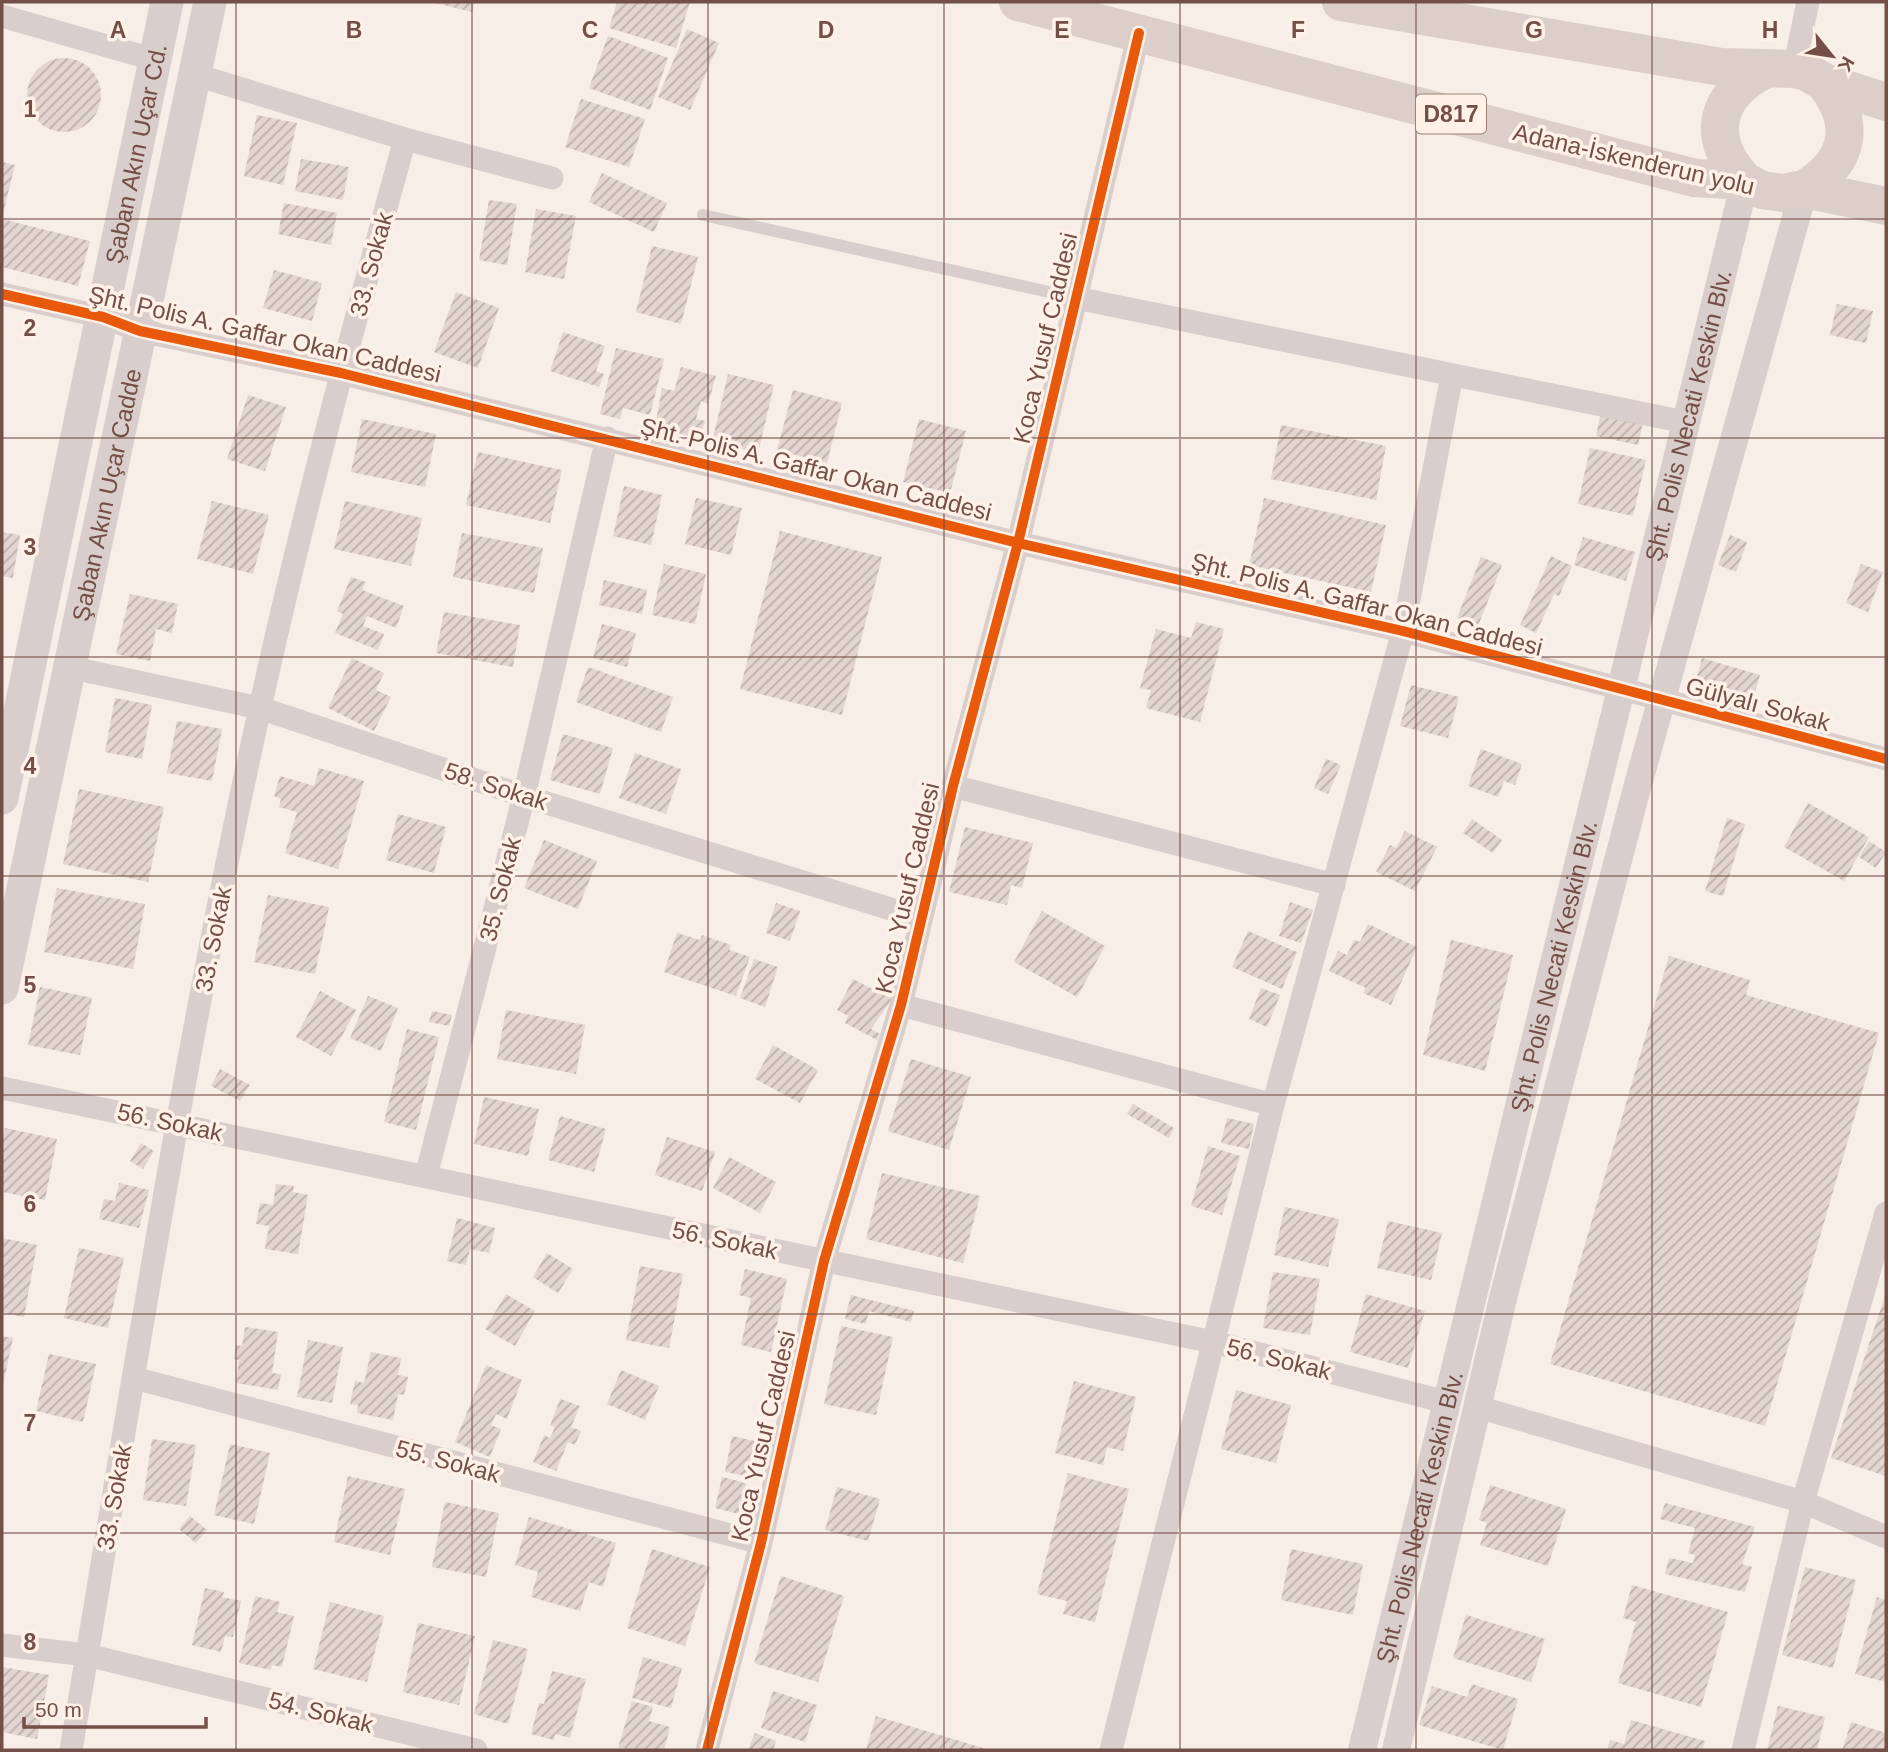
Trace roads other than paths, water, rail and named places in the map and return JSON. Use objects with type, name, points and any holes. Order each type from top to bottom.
[{"type":"highway","name":"Adana-İskenderun yolu","points":[[1018,2],[1695,178],[1745,181],[1762,190],[1783,193],[1804,189],[1886,206]]},
{"type":"highway","points":[[1340,2],[1721,68],[1794,74],[1886,102]]},
{"type":"highway","points":[[1745,181],[1731,167],[1722,149],[1721,120],[1732,92],[1746,79],[1794,74],[1837,99],[1844,120],[1844,141],[1837,161],[1823,178],[1804,189]]},
{"type":"main road","name":"Şaban Akın Uçar Cd.","points":[[2,798],[167,2]]},
{"type":"main road","name":"Şaban Akın Uçar Cadde","points":[[2,988],[210,2]]},
{"type":"street","points":[[1794,74],[1808,2]]},
{"type":"street","points":[[2,16],[156,60]]},
{"type":"street","name":"Koca Yusuf Caddesi","points":[[707,1750],[761,1543],[824,1261],[901,1005],[953,786],[1018,543],[1139,33]]},
{"type":"street","points":[[193,74],[405,138],[552,178]]},
{"type":"street","name":"33. Sokak","points":[[71,1750],[176,1123],[260,708],[341,373],[405,138]]},
{"type":"street","name":"Şht. Polis Necati Keskin Blv.","points":[[1362,1750],[1745,181]]},
{"type":"street","name":"Şht. Polis Necati Keskin Blv.","points":[[1396,1750],[1504,1294],[1662,701],[1804,189]]},
{"type":"street","name":"Şht. Polis A. Gaffar Okan Caddesi","points":[[2,294],[103,317],[140,331],[341,373],[607,438],[1018,543],[1403,631],[1619,689]]},
{"type":"street","points":[[1076,298],[1685,422]]},
{"type":"street","points":[[1111,1750],[1273,1105],[1403,631],[1452,375]]},
{"type":"street","name":"35. Sokak","points":[[426,1176],[524,796],[607,438]]},
{"type":"street","name":"58. Sokak","points":[[68,667],[260,708],[524,796],[920,918]]},
{"type":"street","name":"Gülyalı Sokak","points":[[1619,689],[1886,759]]},
{"type":"street","points":[[953,786],[1334,885]]},
{"type":"street","points":[[901,1005],[1273,1105]]},
{"type":"street","name":"56. Sokak","points":[[2,1088],[1213,1342],[1446,1402]]},
{"type":"street","points":[[1743,1750],[1803,1502],[1886,1213]]},
{"type":"street","name":"55. Sokak","points":[[134,1378],[761,1543]]},
{"type":"street","points":[[1478,1407],[1803,1502],[1886,1537]]},
{"type":"street","name":"54. Sokak","points":[[2,1645],[87,1655],[476,1750]]},
{"type":"lane","points":[[703,215],[1076,298]]}]
